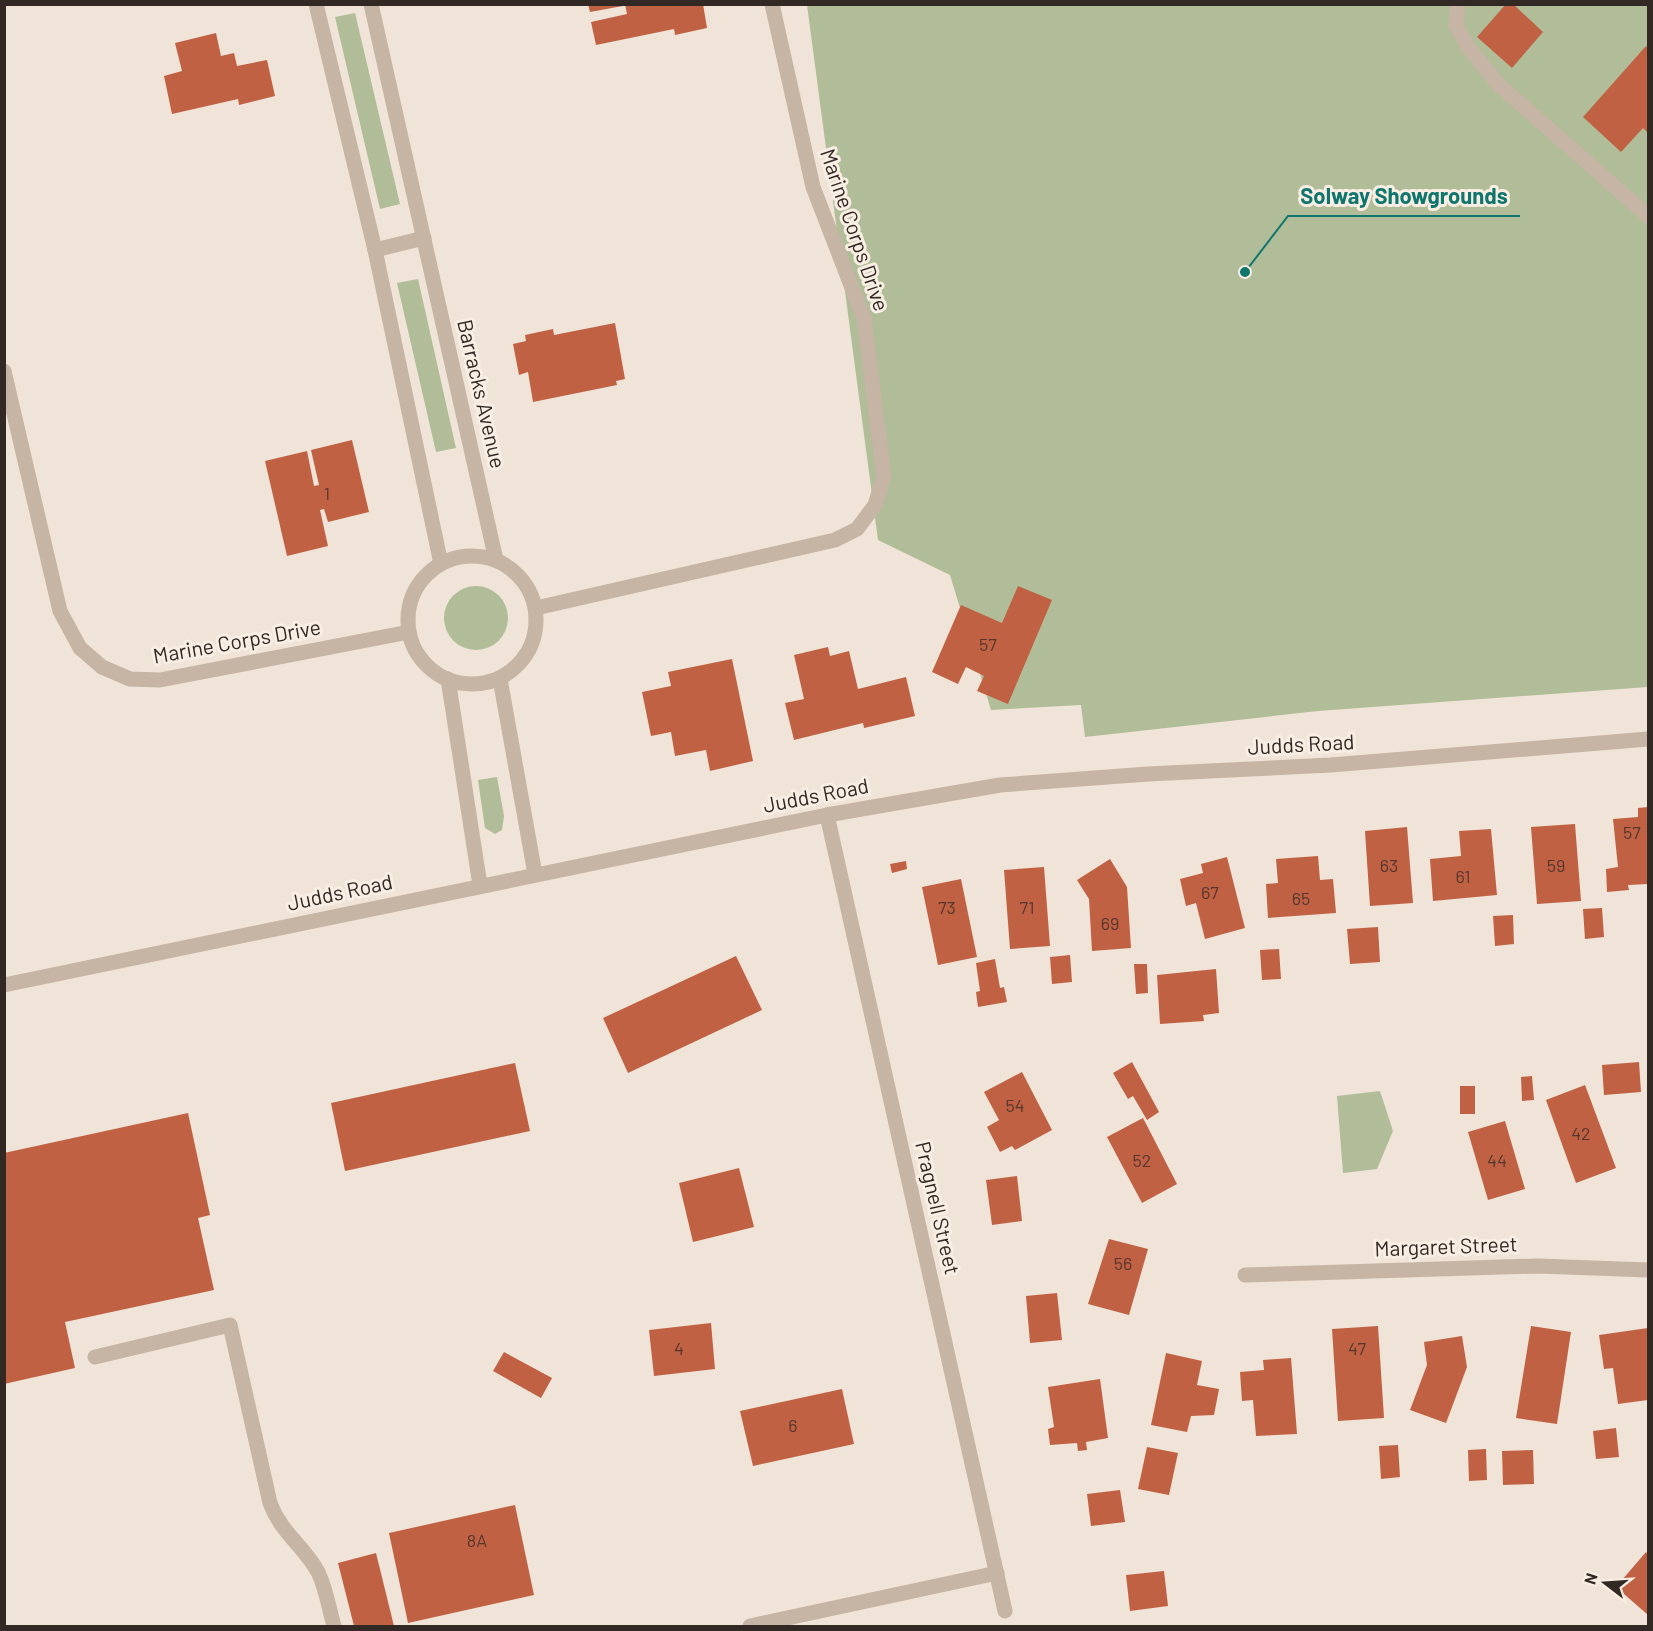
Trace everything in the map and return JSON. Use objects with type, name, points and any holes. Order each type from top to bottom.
[{"type":"street","points":[[316,4],[375,250],[441,564]]},
{"type":"street","name":"Barracks Avenue","points":[[371,4],[496,560]]},
{"type":"street","name":"Marine Corps Drive","points":[[536,608],[835,540],[857,529],[875,505],[884,476],[864,319],[813,187],[772,4]]},
{"type":"street","points":[[1458,4],[1456,26],[1468,47],[1498,84],[1648,216]]},
{"type":"street","points":[[375,250],[424,238]]},
{"type":"street","name":"Marine Corps Drive","points":[[4,371],[60,611],[80,648],[102,667],[130,679],[160,680],[409,632]]},
{"type":"street","points":[[475,555],[496,560],[514,571],[528,587],[536,608],[536,630],[529,651],[517,667],[500,679],[480,684],[459,684],[448,680],[423,663],[409,632],[410,604],[418,584],[441,564],[453,558],[475,555]]},
{"type":"street","points":[[500,679],[535,874]]},
{"type":"street","points":[[448,680],[480,885]]},
{"type":"street","name":"Judds Road","points":[[4,986],[480,885],[827,815],[1000,786],[1148,774],[1331,765],[1648,739]]},
{"type":"street","name":"Pragnell Street","points":[[827,815],[1005,1611]]},
{"type":"street","name":"Margaret Street","points":[[1245,1275],[1538,1266],[1648,1270]]},
{"type":"street","points":[[95,1357],[230,1325],[270,1503],[280,1526],[318,1572],[334,1626]]},
{"type":"street","points":[[750,1626],[997,1573]]},
{"type":"green space","points":[[807,5],[1648,5],[1648,687],[1318,711],[1085,737],[1081,705],[991,710],[950,575],[878,540]]},
{"type":"green space","points":[[355,13],[400,204],[380,209],[335,17]]},
{"type":"green space","points":[[418,279],[456,448],[436,452],[397,283]]},
{"type":"green space","points":[[470,586],[482,586],[499,595],[506,606],[508,618],[506,630],[499,641],[482,650],[470,650],[458,645],[449,636],[444,624],[444,612],[449,600],[458,591]]},
{"type":"green space","points":[[497,777],[504,816],[502,830],[495,834],[485,828],[478,780]]},
{"type":"green space","points":[[1380,1091],[1393,1131],[1377,1169],[1343,1173],[1337,1096]]},
{"type":"building","points":[[588,4],[623,4],[623,6],[590,12]]},
{"type":"building","points":[[625,4],[703,4],[707,28],[675,35],[674,29],[596,45],[591,22],[627,14]]},
{"type":"building","points":[[1506,4],[1513,4],[1543,32],[1512,68],[1477,37]]},
{"type":"building","points":[[216,33],[221,56],[234,53],[237,66],[267,60],[275,96],[239,105],[238,99],[172,114],[164,76],[182,71],[175,43]]},
{"type":"building","points":[[1646,46],[1648,49],[1648,133],[1643,128],[1621,152],[1583,117]]},
{"type":"building","points":[[615,323],[625,379],[616,381],[617,385],[533,402],[528,372],[519,375],[513,344],[526,341],[525,335],[553,329],[554,335]]},
{"type":"building","points":[[352,440],[369,512],[328,522],[324,509],[320,510],[328,546],[287,556],[265,461],[307,451],[314,486],[319,485],[311,450]]},
{"type":"building","points":[[1018,586],[1052,600],[1008,704],[977,691],[984,676],[966,667],[958,684],[932,672],[961,605],[1002,623]]},
{"type":"building","points":[[828,647],[830,656],[849,651],[858,689],[906,677],[915,716],[864,728],[863,723],[794,740],[785,703],[804,699],[794,655]]},
{"type":"building","points":[[732,659],[753,761],[710,771],[706,750],[675,756],[671,732],[651,736],[642,692],[671,686],[668,672]]},
{"type":"building","points":[[1648,807],[1648,884],[1628,885],[1629,890],[1607,892],[1606,869],[1618,867],[1613,819],[1638,817],[1638,808]]},
{"type":"building","points":[[1575,824],[1581,901],[1537,904],[1531,827]]},
{"type":"building","points":[[1407,827],[1413,903],[1370,906],[1365,831]]},
{"type":"building","points":[[1491,829],[1497,895],[1433,901],[1430,859],[1461,856],[1459,831]]},
{"type":"building","points":[[1318,856],[1320,880],[1333,879],[1336,913],[1268,918],[1266,884],[1278,883],[1276,859]]},
{"type":"building","points":[[1227,857],[1245,928],[1205,939],[1196,903],[1186,906],[1180,879],[1203,873],[1201,864]]},
{"type":"building","points":[[1110,859],[1127,887],[1131,948],[1092,951],[1089,899],[1077,880]]},
{"type":"building","points":[[906,861],[907,869],[892,873],[890,864]]},
{"type":"building","points":[[1044,867],[1050,946],[1010,949],[1004,870]]},
{"type":"building","points":[[961,879],[977,957],[938,965],[922,887]]},
{"type":"building","points":[[1602,908],[1604,937],[1585,939],[1583,909]]},
{"type":"building","points":[[1513,915],[1514,944],[1495,946],[1493,916]]},
{"type":"building","points":[[1378,927],[1380,962],[1350,964],[1347,929]]},
{"type":"building","points":[[1279,949],[1281,979],[1262,980],[1260,950]]},
{"type":"building","points":[[1070,955],[1072,982],[1052,984],[1050,957]]},
{"type":"building","points":[[736,956],[762,1010],[628,1073],[603,1018]]},
{"type":"building","points":[[995,959],[1000,988],[1004,987],[1007,1002],[978,1007],[976,992],[980,991],[976,963]]},
{"type":"building","points":[[1134,964],[1147,964],[1148,993],[1136,994]]},
{"type":"building","points":[[1216,969],[1219,1013],[1203,1015],[1204,1021],[1160,1024],[1157,975]]},
{"type":"building","points":[[1132,1062],[1159,1112],[1147,1120],[1133,1096],[1128,1099],[1113,1073]]},
{"type":"building","points":[[1639,1062],[1641,1092],[1604,1095],[1602,1065]]},
{"type":"building","points":[[515,1063],[530,1131],[345,1171],[331,1103]]},
{"type":"building","points":[[1022,1072],[1052,1130],[1015,1150],[1012,1146],[1000,1152],[987,1127],[999,1120],[984,1092]]},
{"type":"building","points":[[1532,1076],[1534,1100],[1522,1101],[1521,1077]]},
{"type":"building","points":[[1585,1085],[1616,1168],[1576,1183],[1546,1100]]},
{"type":"building","points":[[1460,1086],[1475,1086],[1475,1114],[1460,1114]]},
{"type":"building","points":[[188,1113],[210,1215],[198,1218],[214,1290],[65,1322],[75,1368],[4,1384],[4,1153]]},
{"type":"building","points":[[1143,1118],[1177,1184],[1142,1203],[1107,1137]]},
{"type":"building","points":[[1505,1121],[1525,1189],[1488,1200],[1468,1132]]},
{"type":"building","points":[[739,1168],[754,1227],[693,1242],[679,1183]]},
{"type":"building","points":[[1017,1176],[1022,1221],[992,1225],[986,1180]]},
{"type":"building","points":[[1109,1239],[1148,1249],[1129,1315],[1088,1304]]},
{"type":"building","points":[[1057,1293],[1062,1340],[1030,1343],[1026,1296]]},
{"type":"building","points":[[711,1323],[715,1369],[654,1376],[649,1330]]},
{"type":"building","points":[[1378,1326],[1384,1418],[1338,1421],[1332,1329]]},
{"type":"building","points":[[1531,1326],[1571,1332],[1557,1424],[1516,1418]]},
{"type":"building","points":[[1648,1328],[1648,1400],[1618,1404],[1613,1368],[1604,1369],[1599,1335]]},
{"type":"building","points":[[1462,1336],[1467,1367],[1446,1423],[1410,1410],[1427,1365],[1424,1342]]},
{"type":"building","points":[[504,1352],[552,1378],[541,1398],[493,1371]]},
{"type":"building","points":[[1166,1353],[1202,1361],[1197,1385],[1219,1389],[1214,1415],[1191,1416],[1187,1432],[1151,1425]]},
{"type":"building","points":[[1291,1358],[1297,1434],[1256,1436],[1253,1400],[1242,1401],[1240,1372],[1264,1370],[1263,1360]]},
{"type":"building","points":[[1100,1379],[1108,1438],[1086,1442],[1087,1450],[1078,1451],[1077,1443],[1050,1445],[1048,1429],[1054,1427],[1048,1387]]},
{"type":"building","points":[[842,1389],[854,1444],[753,1466],[740,1411]]},
{"type":"building","points":[[1616,1428],[1619,1457],[1596,1459],[1593,1431]]},
{"type":"building","points":[[1398,1445],[1400,1477],[1381,1479],[1379,1446]]},
{"type":"building","points":[[1147,1447],[1178,1453],[1169,1495],[1138,1489]]},
{"type":"building","points":[[1486,1449],[1487,1480],[1469,1481],[1468,1450]]},
{"type":"building","points":[[1533,1450],[1534,1484],[1503,1485],[1502,1451]]},
{"type":"building","points":[[1120,1490],[1125,1522],[1091,1526],[1087,1494]]},
{"type":"building","points":[[515,1505],[534,1595],[408,1623],[389,1533]]},
{"type":"building","points":[[1646,1552],[1648,1555],[1648,1615],[1616,1587]]},
{"type":"building","points":[[376,1553],[394,1626],[354,1626],[338,1563]]},
{"type":"building","points":[[1164,1571],[1168,1606],[1130,1611],[1126,1575]]},
{"type":"place","name":"Solway Showgrounds","points":[[1245,272]]}]
